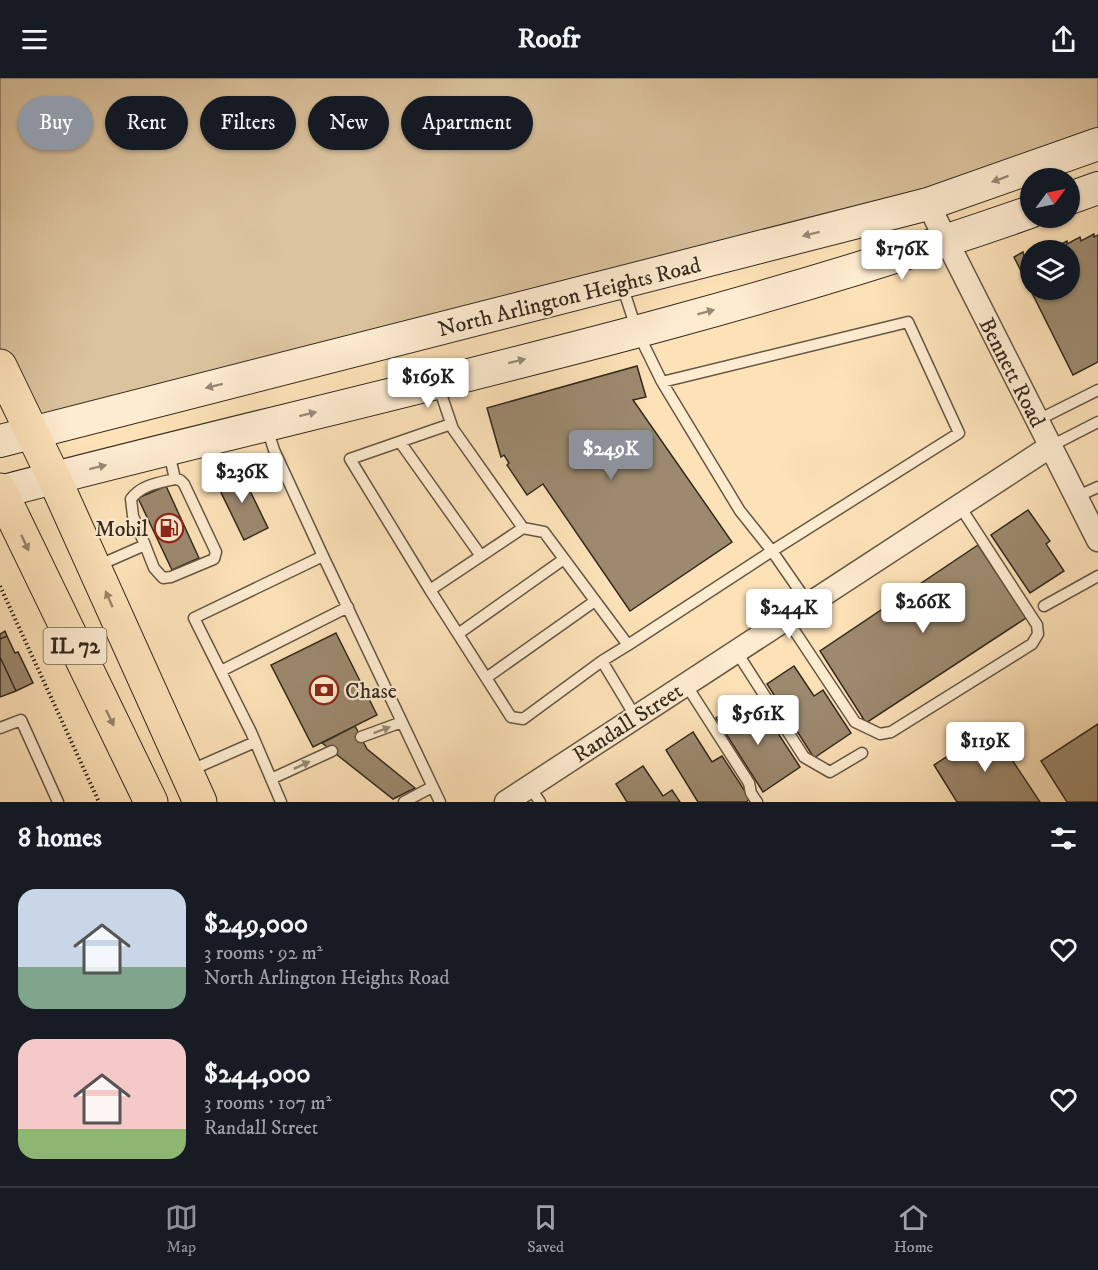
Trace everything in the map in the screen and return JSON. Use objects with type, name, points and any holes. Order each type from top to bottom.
[{"type":"main road","name":"North Arlington Heights Road","points":[[0,441],[928,204],[1098,144]]},
{"type":"main road","points":[[1080,194],[1098,188]]},
{"type":"main road","points":[[0,491],[54,478],[171,464],[266,424],[637,331],[842,275],[1020,215]]},
{"type":"main road","name":"IL 72","points":[[0,366],[54,478],[193,792]]},
{"type":"main road","name":"IL 72","points":[[0,491],[151,802]]},
{"type":"street","name":"Bennett Road","points":[[928,204],[1098,540]]},
{"type":"street","name":"Randall Street","points":[[506,802],[535,794],[635,716],[1051,446]]},
{"type":"lane","points":[[621,282],[637,331],[662,382],[740,511],[772,551],[808,603]]},
{"type":"lane","points":[[452,424],[350,459],[511,717],[523,719],[602,661],[959,433],[908,322],[662,382]]},
{"type":"lane","points":[[437,382],[453,429],[523,528],[544,532],[627,645]]},
{"type":"lane","points":[[1038,420],[1098,390]]},
{"type":"lane","points":[[1051,446],[1098,422]]},
{"type":"lane","points":[[266,424],[274,450],[440,802]]},
{"type":"lane","points":[[400,442],[481,556]]},
{"type":"lane","points":[[171,464],[184,484],[216,552],[214,559],[171,577],[163,578],[154,568],[145,545],[133,516],[131,499],[136,492],[149,485],[171,464]]},
{"type":"lane","points":[[1076,497],[1098,487]]},
{"type":"lane","points":[[786,618],[855,722],[880,734],[891,732],[1032,644],[1038,634],[1037,625],[960,505]]},
{"type":"lane","points":[[430,590],[523,528]]},
{"type":"lane","points":[[94,567],[145,545]]},
{"type":"lane","points":[[281,802],[222,671],[194,618],[323,556]]},
{"type":"lane","points":[[458,634],[564,559]]},
{"type":"lane","points":[[1044,606],[1098,576]]},
{"type":"lane","points":[[486,678],[595,601]]},
{"type":"lane","points":[[222,671],[348,607]]},
{"type":"lane","points":[[736,651],[804,757],[830,772],[862,753]]},
{"type":"lane","points":[[602,661],[635,716]]},
{"type":"lane","points":[[685,683],[749,783],[751,793],[757,802]]},
{"type":"lane","points":[[0,728],[21,720],[58,802]]},
{"type":"lane","points":[[361,737],[402,722]]},
{"type":"lane","points":[[193,792],[255,742]]},
{"type":"lane","points":[[271,779],[332,751]]},
{"type":"lane","points":[[404,802],[432,786]]},
{"type":"path","points":[[0,586],[99,802]]},
{"type":"shaded area","points":[[0,78],[1098,78],[1098,142],[32,432],[0,366]]},
{"type":"building","points":[[1094,234],[1094,237],[1098,235],[1098,362],[1073,375],[1035,300],[1080,300],[1080,240],[1074,240],[1080,237],[1081,241]]},
{"type":"building","points":[[1020,254],[1020,269],[1014,257]]},
{"type":"building","points":[[637,366],[646,397],[633,400],[732,542],[630,611],[543,484],[527,495],[507,465],[509,463],[504,455],[501,457],[487,408]]},
{"type":"building","points":[[239,468],[268,528],[244,540],[215,480]]},
{"type":"building","name":"Mobil","points":[[166,486],[199,558],[172,570],[138,498]]},
{"type":"building","points":[[1028,510],[1050,541],[1046,544],[1064,571],[1030,593],[991,535]]},
{"type":"building","points":[[978,545],[1026,618],[866,723],[820,651]]},
{"type":"building","points":[[5,631],[7,636],[0,639],[0,634]]},
{"type":"building","name":"Chase","points":[[336,633],[377,715],[313,747],[271,665]]},
{"type":"building","points":[[7,636],[15,653],[18,652],[33,683],[16,691],[0,657],[0,639]]},
{"type":"building","points":[[0,657],[16,691],[0,697]]},
{"type":"building","points":[[794,666],[814,696],[823,690],[851,733],[814,758],[767,684]]},
{"type":"building","points":[[743,700],[763,730],[772,724],[800,767],[763,792],[716,718]]},
{"type":"building","points":[[1098,724],[1098,802],[1067,802],[1041,761]]},
{"type":"building","points":[[355,726],[367,749],[415,788],[393,799],[322,743]]},
{"type":"building","points":[[991,728],[1040,802],[957,802],[934,765]]},
{"type":"building","points":[[693,732],[712,762],[722,756],[750,799],[746,802],[698,802],[666,750]]},
{"type":"building","points":[[643,766],[663,796],[672,790],[680,802],[627,802],[616,784]]},
{"type":"place","name":"Mobil","points":[[169,528]]},
{"type":"place","name":"Chase","points":[[324,690]]}]
